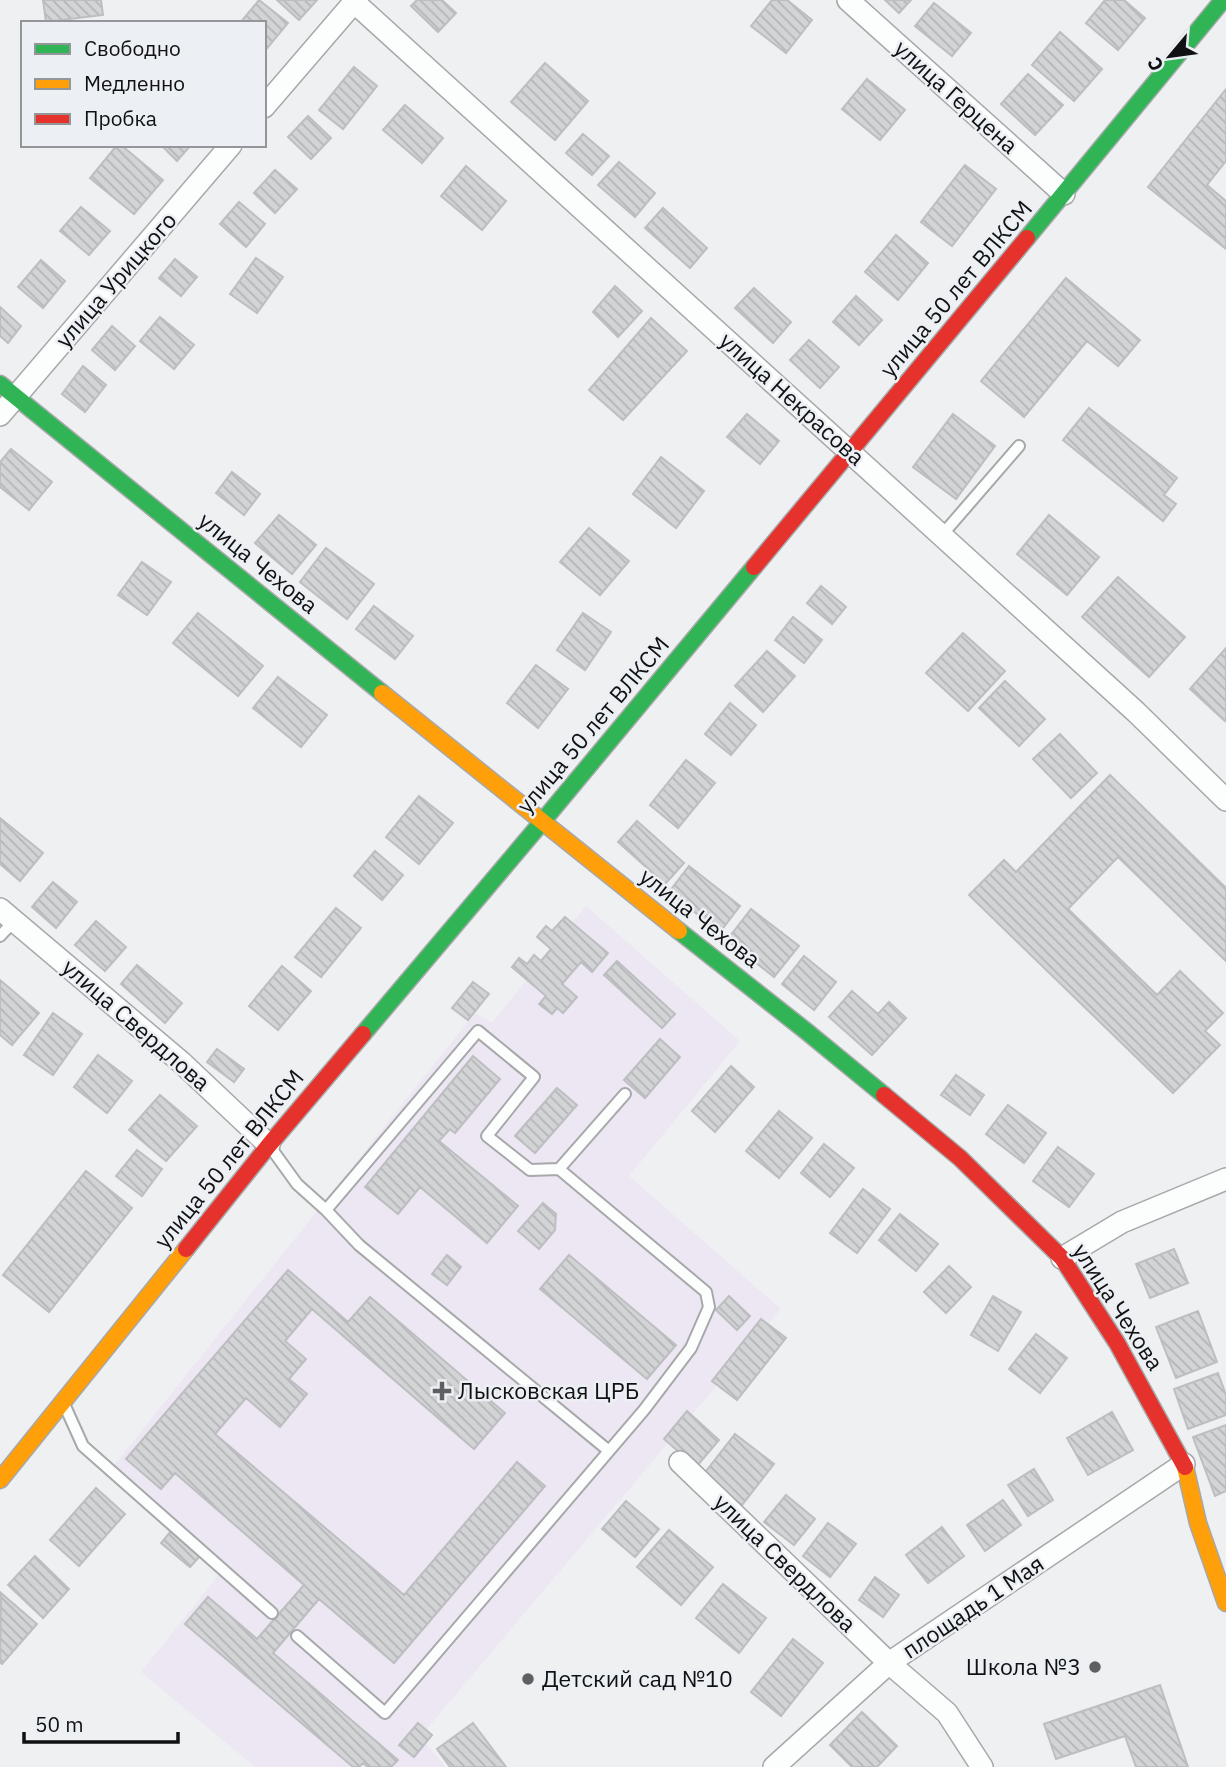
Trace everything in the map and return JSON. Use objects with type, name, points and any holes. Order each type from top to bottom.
[{"type":"street","name":"улица Герцена","points":[[848,0],[1064,194]]},
{"type":"street","name":"улица 50 лет ВЛКСМ","points":[[4,1465],[63,1401],[269,1145],[542,822],[1223,0]]},
{"type":"street","points":[[266,105],[355,1]]},
{"type":"street","name":"улица Некрасова","points":[[355,1],[1222,789]]},
{"type":"street","name":"улица Урицкого","points":[[0,415],[8,391],[229,147]]},
{"type":"street","name":"улица Чехова","points":[[8,391],[542,822],[806,1031],[960,1158],[1062,1258],[1117,1343],[1184,1464],[1198,1522],[1226,1602]]},
{"type":"street","name":"улица Свердлова","points":[[5,922],[181,1062],[269,1145]]},
{"type":"street","points":[[1062,1258],[1122,1222],[1226,1179]]},
{"type":"street","name":"улица Свердлова","points":[[680,1462],[889,1663],[947,1713],[982,1767]]},
{"type":"street","name":"площадь 1 Мая","points":[[774,1767],[889,1663],[1184,1464]]},
{"type":"lane","points":[[942,535],[1019,446]]},
{"type":"lane","points":[[297,1636],[385,1713],[644,1410],[691,1348],[709,1307],[706,1293],[559,1169],[530,1170],[487,1136],[534,1077],[478,1031],[326,1210]]},
{"type":"lane","points":[[559,1169],[625,1094]]},
{"type":"lane","points":[[269,1145],[297,1184],[359,1245],[609,1451]]},
{"type":"lane","points":[[63,1401],[83,1446],[272,1613]]},
{"type":"shaded area","name":"Лысковская ЦРБ","points":[[586,906],[740,1041],[629,1176],[781,1309],[420,1737],[446,1767],[255,1767],[141,1672],[222,1571],[108,1473],[475,1013],[492,1023]]},
{"type":"building","points":[[43,0],[101,0],[103,15],[46,21]]},
{"type":"building","points":[[259,0],[288,23],[266,50],[266,21],[242,21]]},
{"type":"building","points":[[277,0],[317,0],[299,20]]},
{"type":"building","points":[[417,0],[442,0],[456,13],[438,32],[411,6]]},
{"type":"building","points":[[772,0],[787,0],[812,20],[786,53],[751,26]]},
{"type":"building","points":[[885,0],[911,0],[899,13]]},
{"type":"building","points":[[1105,0],[1124,0],[1145,18],[1118,50],[1086,23]]},
{"type":"building","points":[[934,3],[971,33],[952,56],[915,26]]},
{"type":"building","points":[[1060,32],[1102,69],[1074,101],[1032,65]]},
{"type":"building","points":[[545,63],[588,101],[555,140],[511,102]]},
{"type":"building","points":[[354,67],[377,86],[343,129],[319,110]]},
{"type":"building","points":[[1028,74],[1063,105],[1035,135],[1001,104]]},
{"type":"building","points":[[867,79],[905,110],[880,140],[842,109]]},
{"type":"building","points":[[1226,89],[1226,161],[1207,185],[1226,201],[1226,249],[1148,187]]},
{"type":"building","points":[[405,105],[443,138],[422,163],[383,130]]},
{"type":"building","points":[[308,116],[331,138],[311,159],[288,137]]},
{"type":"building","points":[[583,134],[609,156],[592,175],[566,153]]},
{"type":"building","points":[[115,147],[123,147],[163,180],[134,214],[90,178]]},
{"type":"building","points":[[163,147],[189,147],[177,161]]},
{"type":"building","points":[[619,162],[655,193],[635,217],[598,185]]},
{"type":"building","points":[[965,165],[996,189],[952,246],[921,222]]},
{"type":"building","points":[[466,166],[506,201],[482,230],[441,196]]},
{"type":"building","points":[[275,170],[297,189],[275,213],[254,193]]},
{"type":"building","points":[[239,202],[265,224],[246,247],[220,224]]},
{"type":"building","points":[[81,207],[110,231],[89,255],[60,231]]},
{"type":"building","points":[[663,208],[707,248],[690,268],[645,228]]},
{"type":"building","points":[[896,235],[928,263],[898,300],[865,272]]},
{"type":"building","points":[[256,258],[283,277],[257,313],[230,294]]},
{"type":"building","points":[[175,259],[197,277],[181,296],[159,278]]},
{"type":"building","points":[[41,260],[65,281],[43,308],[18,287]]},
{"type":"building","points":[[1066,278],[1140,340],[1118,366],[1087,341],[1024,417],[981,381]]},
{"type":"building","points":[[615,286],[642,311],[618,337],[593,312]]},
{"type":"building","points":[[754,288],[791,322],[773,343],[735,308]]},
{"type":"building","points":[[856,296],[882,320],[859,345],[833,322]]},
{"type":"building","points":[[0,307],[21,326],[8,343],[0,336]]},
{"type":"building","points":[[160,317],[194,345],[174,369],[140,341]]},
{"type":"building","points":[[651,318],[687,351],[623,420],[589,390]]},
{"type":"building","points":[[112,326],[135,346],[115,370],[92,350]]},
{"type":"building","points":[[809,340],[839,367],[820,388],[790,360]]},
{"type":"building","points":[[83,366],[106,385],[85,412],[62,394]]},
{"type":"building","points":[[1089,408],[1177,478],[1164,495],[1176,504],[1163,521],[1063,440]]},
{"type":"building","points":[[747,414],[779,441],[760,464],[727,437]]},
{"type":"building","points":[[953,414],[995,446],[956,499],[913,467]]},
{"type":"building","points":[[11,449],[52,482],[29,510],[0,487],[0,462]]},
{"type":"building","points":[[661,457],[704,491],[676,528],[633,494]]},
{"type":"building","points":[[232,472],[260,494],[244,515],[216,493]]},
{"type":"building","points":[[279,515],[316,545],[292,574],[255,543]]},
{"type":"building","points":[[1049,515],[1099,557],[1067,595],[1017,554]]},
{"type":"building","points":[[589,528],[629,561],[600,595],[560,562]]},
{"type":"building","points":[[326,548],[374,584],[347,619],[300,582]]},
{"type":"building","points":[[142,562],[171,582],[147,615],[118,595]]},
{"type":"building","points":[[1118,577],[1185,637],[1149,677],[1082,617]]},
{"type":"building","points":[[821,586],[846,607],[832,624],[807,603]]},
{"type":"building","points":[[374,606],[413,636],[395,659],[356,629]]},
{"type":"building","points":[[198,613],[263,666],[238,696],[173,643]]},
{"type":"building","points":[[583,613],[611,632],[585,670],[557,650]]},
{"type":"building","points":[[793,617],[822,640],[804,663],[775,640]]},
{"type":"building","points":[[963,633],[1005,671],[968,711],[926,673]]},
{"type":"building","points":[[1226,648],[1226,720],[1225,721],[1190,689]]},
{"type":"building","points":[[767,651],[795,676],[763,712],[735,686]]},
{"type":"building","points":[[536,665],[568,689],[538,728],[507,703]]},
{"type":"building","points":[[278,677],[327,715],[301,747],[253,708]]},
{"type":"building","points":[[1005,681],[1045,719],[1019,746],[979,708]]},
{"type":"building","points":[[730,703],[756,725],[731,755],[705,734]]},
{"type":"building","points":[[1060,734],[1097,773],[1071,798],[1033,759]]},
{"type":"building","points":[[686,760],[715,783],[678,828],[650,805]]},
{"type":"building","points":[[1110,775],[1226,888],[1226,961],[1118,857],[1068,909],[1157,995],[1180,971],[1223,1013],[1205,1031],[1220,1045],[1173,1093],[969,895],[1004,860],[1016,872]]},
{"type":"building","points":[[419,796],[453,823],[419,864],[386,837]]},
{"type":"building","points":[[0,818],[43,853],[20,881],[0,864]]},
{"type":"building","points":[[637,821],[684,863],[665,884],[618,842]]},
{"type":"building","points":[[375,851],[403,875],[382,900],[354,876]]},
{"type":"building","points":[[689,866],[740,906],[720,932],[669,892]]},
{"type":"building","points":[[53,882],[77,902],[56,928],[32,907]]},
{"type":"building","points":[[336,908],[361,928],[321,977],[295,957]]},
{"type":"building","points":[[751,909],[799,946],[774,977],[727,940]]},
{"type":"building","points":[[565,917],[608,953],[592,972],[581,962],[562,984],[577,997],[563,1013],[557,1008],[552,1014],[539,1004],[546,996],[512,967],[519,958],[527,964],[534,955],[541,961],[551,949],[537,937],[546,926],[552,931]]},
{"type":"building","points":[[96,921],[126,947],[105,971],[75,945]]},
{"type":"building","points":[[804,956],[836,982],[814,1010],[782,984]]},
{"type":"building","points":[[617,961],[675,1014],[662,1028],[604,975]]},
{"type":"building","points":[[137,965],[182,1003],[165,1023],[121,984]]},
{"type":"building","points":[[282,966],[311,991],[278,1030],[249,1006]]},
{"type":"building","points":[[0,980],[39,1013],[12,1045],[0,1035]]},
{"type":"building","points":[[473,982],[489,994],[468,1020],[452,1008]]},
{"type":"building","points":[[852,991],[878,1014],[889,1002],[906,1018],[872,1055],[829,1017]]},
{"type":"building","points":[[53,1013],[82,1034],[53,1075],[24,1055]]},
{"type":"building","points":[[660,1039],[680,1057],[645,1098],[624,1080]]},
{"type":"building","points":[[217,1049],[244,1069],[234,1082],[207,1062]]},
{"type":"building","points":[[98,1055],[132,1081],[107,1113],[74,1087]]},
{"type":"building","points":[[473,1056],[500,1079],[455,1133],[450,1129],[439,1141],[518,1206],[487,1243],[420,1187],[398,1214],[365,1187]]},
{"type":"building","points":[[731,1066],[754,1087],[715,1132],[692,1111]]},
{"type":"building","points":[[956,1075],[984,1095],[970,1115],[941,1095]]},
{"type":"building","points":[[557,1088],[577,1105],[535,1153],[515,1136]]},
{"type":"building","points":[[160,1095],[197,1126],[166,1161],[129,1130]]},
{"type":"building","points":[[1008,1105],[1046,1133],[1024,1163],[986,1134]]},
{"type":"building","points":[[779,1111],[812,1138],[779,1178],[746,1151]]},
{"type":"building","points":[[824,1144],[854,1168],[830,1197],[801,1173]]},
{"type":"building","points":[[1058,1147],[1094,1174],[1069,1207],[1033,1181]]},
{"type":"building","points":[[137,1150],[162,1169],[142,1196],[116,1176]]},
{"type":"building","points":[[86,1171],[132,1208],[49,1312],[3,1275]]},
{"type":"building","points":[[863,1189],[890,1209],[857,1253],[830,1233]]},
{"type":"building","points":[[543,1203],[556,1214],[555,1230],[539,1249],[518,1231]]},
{"type":"building","points":[[900,1214],[938,1244],[916,1271],[879,1240]]},
{"type":"building","points":[[1174,1249],[1188,1283],[1150,1298],[1136,1264]]},
{"type":"building","points":[[447,1255],[461,1267],[447,1285],[432,1274]]},
{"type":"building","points":[[569,1255],[676,1345],[647,1379],[540,1289]]},
{"type":"building","points":[[949,1266],[971,1287],[946,1313],[924,1292]]},
{"type":"building","points":[[288,1270],[348,1322],[370,1297],[505,1413],[474,1449],[312,1309],[285,1341],[306,1359],[289,1379],[307,1394],[280,1427],[246,1398],[215,1434],[404,1595],[517,1462],[545,1486],[394,1663],[319,1599],[273,1653],[398,1760],[391,1767],[368,1767],[363,1763],[359,1767],[353,1767],[185,1624],[208,1597],[257,1639],[304,1585],[175,1473],[161,1489],[126,1459]]},
{"type":"building","points":[[729,1296],[750,1316],[737,1330],[716,1310]]},
{"type":"building","points":[[993,1296],[1021,1312],[998,1351],[971,1335]]},
{"type":"building","points":[[1198,1311],[1217,1362],[1176,1378],[1156,1327]]},
{"type":"building","points":[[761,1319],[786,1338],[737,1400],[712,1381]]},
{"type":"building","points":[[1036,1334],[1067,1358],[1040,1393],[1009,1369]]},
{"type":"building","points":[[1218,1373],[1226,1395],[1226,1415],[1188,1429],[1174,1389]]},
{"type":"building","points":[[687,1411],[719,1440],[696,1467],[664,1439]]},
{"type":"building","points":[[1112,1412],[1133,1450],[1088,1475],[1067,1438]]},
{"type":"building","points":[[1226,1425],[1226,1491],[1215,1496],[1193,1437]]},
{"type":"building","points":[[735,1434],[774,1464],[742,1505],[703,1475]]},
{"type":"building","points":[[1034,1469],[1053,1500],[1028,1516],[1008,1485]]},
{"type":"building","points":[[96,1488],[125,1514],[79,1566],[50,1540]]},
{"type":"building","points":[[786,1495],[815,1519],[794,1545],[764,1522]]},
{"type":"building","points":[[1003,1500],[1021,1525],[985,1551],[967,1525]]},
{"type":"building","points":[[626,1501],[659,1529],[635,1557],[602,1529]]},
{"type":"building","points":[[828,1523],[856,1544],[830,1577],[803,1556]]},
{"type":"building","points":[[942,1527],[964,1556],[928,1583],[906,1555]]},
{"type":"building","points":[[669,1530],[713,1567],[681,1605],[637,1567]]},
{"type":"building","points":[[171,1531],[200,1556],[190,1567],[161,1543]]},
{"type":"building","points":[[35,1556],[69,1589],[43,1618],[8,1585]]},
{"type":"building","points":[[875,1577],[899,1595],[883,1617],[859,1600]]},
{"type":"building","points":[[723,1584],[766,1618],[739,1653],[696,1618]]},
{"type":"building","points":[[1,1593],[37,1624],[2,1664],[0,1663]]},
{"type":"building","points":[[793,1639],[823,1663],[781,1716],[751,1692]]},
{"type":"building","points":[[1160,1685],[1188,1767],[1136,1767],[1125,1736],[1056,1759],[1044,1724]]},
{"type":"building","points":[[862,1712],[897,1746],[877,1767],[852,1767],[830,1745]]},
{"type":"building","points":[[418,1723],[432,1735],[414,1757],[399,1745]]},
{"type":"building","points":[[473,1723],[506,1767],[450,1767],[437,1749]]},
{"type":"traffic: fast","points":[[1027,238],[1223,0]]},
{"type":"traffic: fast","points":[[0,384],[382,693]]},
{"type":"traffic: fast","points":[[363,1034],[754,567]]},
{"type":"traffic: fast","points":[[679,931],[884,1095]]},
{"type":"traffic: slow","points":[[382,693],[679,931]]},
{"type":"traffic: slow","points":[[0,1480],[186,1249]]},
{"type":"traffic: slow","points":[[1185,1467],[1198,1523],[1226,1603]]},
{"type":"traffic: jam","points":[[754,567],[1027,238]]},
{"type":"traffic: jam","points":[[186,1249],[363,1034]]},
{"type":"traffic: jam","points":[[884,1095],[960,1158],[1062,1258],[1117,1343],[1185,1467]]},
{"type":"place","name":"Лысковская ЦРБ","points":[[442,1391]]},
{"type":"place","name":"Школа №3","points":[[1095,1667]]},
{"type":"place","name":"Детский сад №10","points":[[528,1679]]}]
